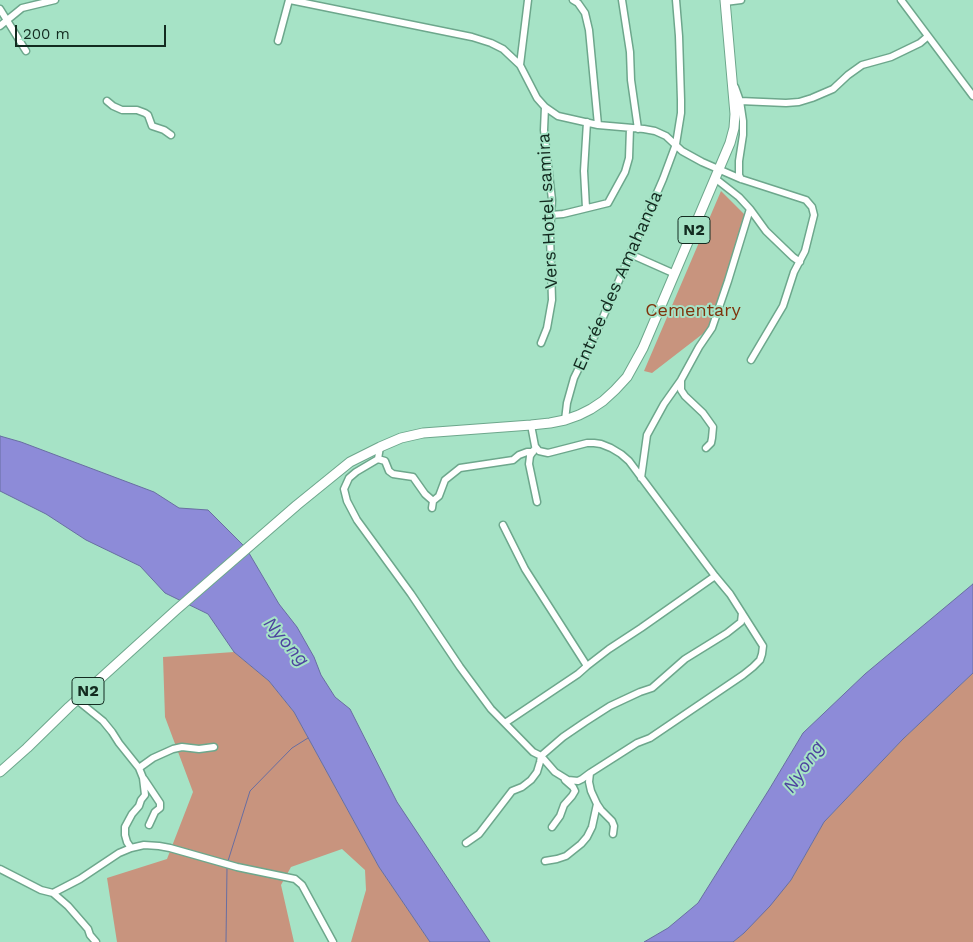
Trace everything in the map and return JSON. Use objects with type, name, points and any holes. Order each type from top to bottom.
[{"type":"highway","name":"N2","points":[[0,772],[176,610],[297,505],[350,462],[401,438],[424,432],[532,425],[565,420],[579,415],[603,401],[616,390],[627,378],[643,348],[730,143],[734,128],[734,97],[725,1]]},
{"type":"street","points":[[0,26],[22,8],[55,0]]},
{"type":"street","points":[[278,41],[290,0],[472,37],[498,46],[520,65],[537,98],[544,107],[558,116],[598,125],[655,131],[666,136],[693,158],[741,179],[806,200],[812,207],[814,214],[805,251],[794,272],[783,306],[751,360]]},
{"type":"street","points":[[520,65],[528,0]]},
{"type":"street","points":[[573,0],[578,3],[585,13],[589,30],[598,125]]},
{"type":"street","points":[[622,0],[630,52],[638,129]]},
{"type":"street","name":"Entrée des Amahanda","points":[[565,420],[567,403],[574,378],[597,331],[663,179],[676,144],[681,113],[681,76],[676,0]]},
{"type":"street","points":[[725,1],[741,0]]},
{"type":"street","points":[[901,0],[973,96]]},
{"type":"street","points":[[0,9],[26,51]]},
{"type":"street","points":[[740,101],[799,102],[833,89],[862,65],[891,57],[920,43],[927,37]]},
{"type":"street","points":[[732,78],[740,101],[743,121],[743,135],[738,161],[741,179]]},
{"type":"street","points":[[107,101],[122,110],[137,110],[145,113],[148,115],[152,126],[172,135]]},
{"type":"street","name":"Vers Hotel samira","points":[[541,343],[547,328],[552,300],[550,235],[552,200],[544,130],[544,107]]},
{"type":"street","points":[[586,208],[584,171],[587,122]]},
{"type":"street","points":[[551,216],[608,203],[625,172],[629,158],[630,128]]},
{"type":"street","points":[[716,179],[739,196],[766,231],[792,257],[800,262]]},
{"type":"street","points":[[641,478],[647,435],[664,404],[681,380],[698,347],[712,328],[750,209]]},
{"type":"street","points":[[630,254],[676,274]]},
{"type":"street","points":[[681,380],[681,390],[703,413],[712,427],[711,443],[706,448]]},
{"type":"street","points":[[532,425],[534,449],[530,456],[529,464],[537,502]]},
{"type":"street","points":[[378,458],[385,461],[393,474],[413,477],[432,504],[439,496],[445,480],[460,468],[513,460],[519,455],[534,449],[548,453],[587,443],[601,444],[621,454],[629,461],[730,594],[763,646],[762,654],[757,664],[690,712],[582,779],[578,781],[563,778]]},
{"type":"street","points":[[380,447],[378,458],[349,478],[344,489],[347,501],[357,520],[411,594],[490,709],[533,752],[540,756],[573,787],[575,791],[564,805],[560,816],[552,826]]},
{"type":"street","points":[[503,525],[525,569],[587,666]]},
{"type":"street","points":[[506,723],[578,674],[608,649],[715,576]]},
{"type":"street","points":[[540,756],[563,737],[610,706],[652,688],[685,659],[741,622],[742,612]]},
{"type":"street","points":[[77,700],[103,721],[112,732],[139,768],[160,803],[160,808],[155,812],[149,825]]},
{"type":"street","points":[[139,768],[153,758],[173,749],[182,747],[214,747]]},
{"type":"street","points":[[466,843],[479,834],[512,791],[522,787],[531,780],[537,772],[540,756]]},
{"type":"street","points":[[590,773],[591,791],[596,804],[612,821],[614,826],[613,834]]},
{"type":"street","points":[[132,848],[127,842],[125,827],[145,795],[144,778]]},
{"type":"street","points":[[545,861],[566,856],[581,844],[592,827],[596,804]]},
{"type":"street","points":[[53,893],[132,848],[144,845],[158,846],[295,880],[302,885],[333,942]]},
{"type":"street","points":[[0,868],[41,890],[53,893],[68,906],[88,929],[96,942]]},
{"type":"green space","name":"Cementary","points":[[721,191],[749,219],[709,329],[652,373],[644,371]]},
{"type":"green space","points":[[234,652],[269,681],[294,712],[379,867],[430,942],[351,942],[366,890],[365,870],[342,849],[291,867],[281,885],[294,942],[117,942],[107,878],[167,859],[193,792],[165,717],[163,657]]},
{"type":"green space","points":[[973,673],[973,942],[733,942],[744,933],[791,880],[824,822],[903,739]]},
{"type":"water","name":"Nyong","points":[[0,436],[21,442],[154,492],[179,508],[208,510],[246,548],[279,604],[297,627],[314,657],[321,675],[335,697],[350,709],[397,802],[490,942],[430,942],[379,867],[294,712],[269,681],[234,652],[208,614],[165,593],[140,566],[86,540],[46,514],[0,491]]},
{"type":"water","name":"Nyong","points":[[973,584],[973,673],[903,739],[824,822],[791,880],[770,906],[733,942],[644,942],[668,928],[698,903],[803,733],[865,674]]},
{"type":"waterway","points":[[228,861],[250,791],[292,748],[308,738]]},
{"type":"waterway","points":[[226,942],[227,868]]}]
